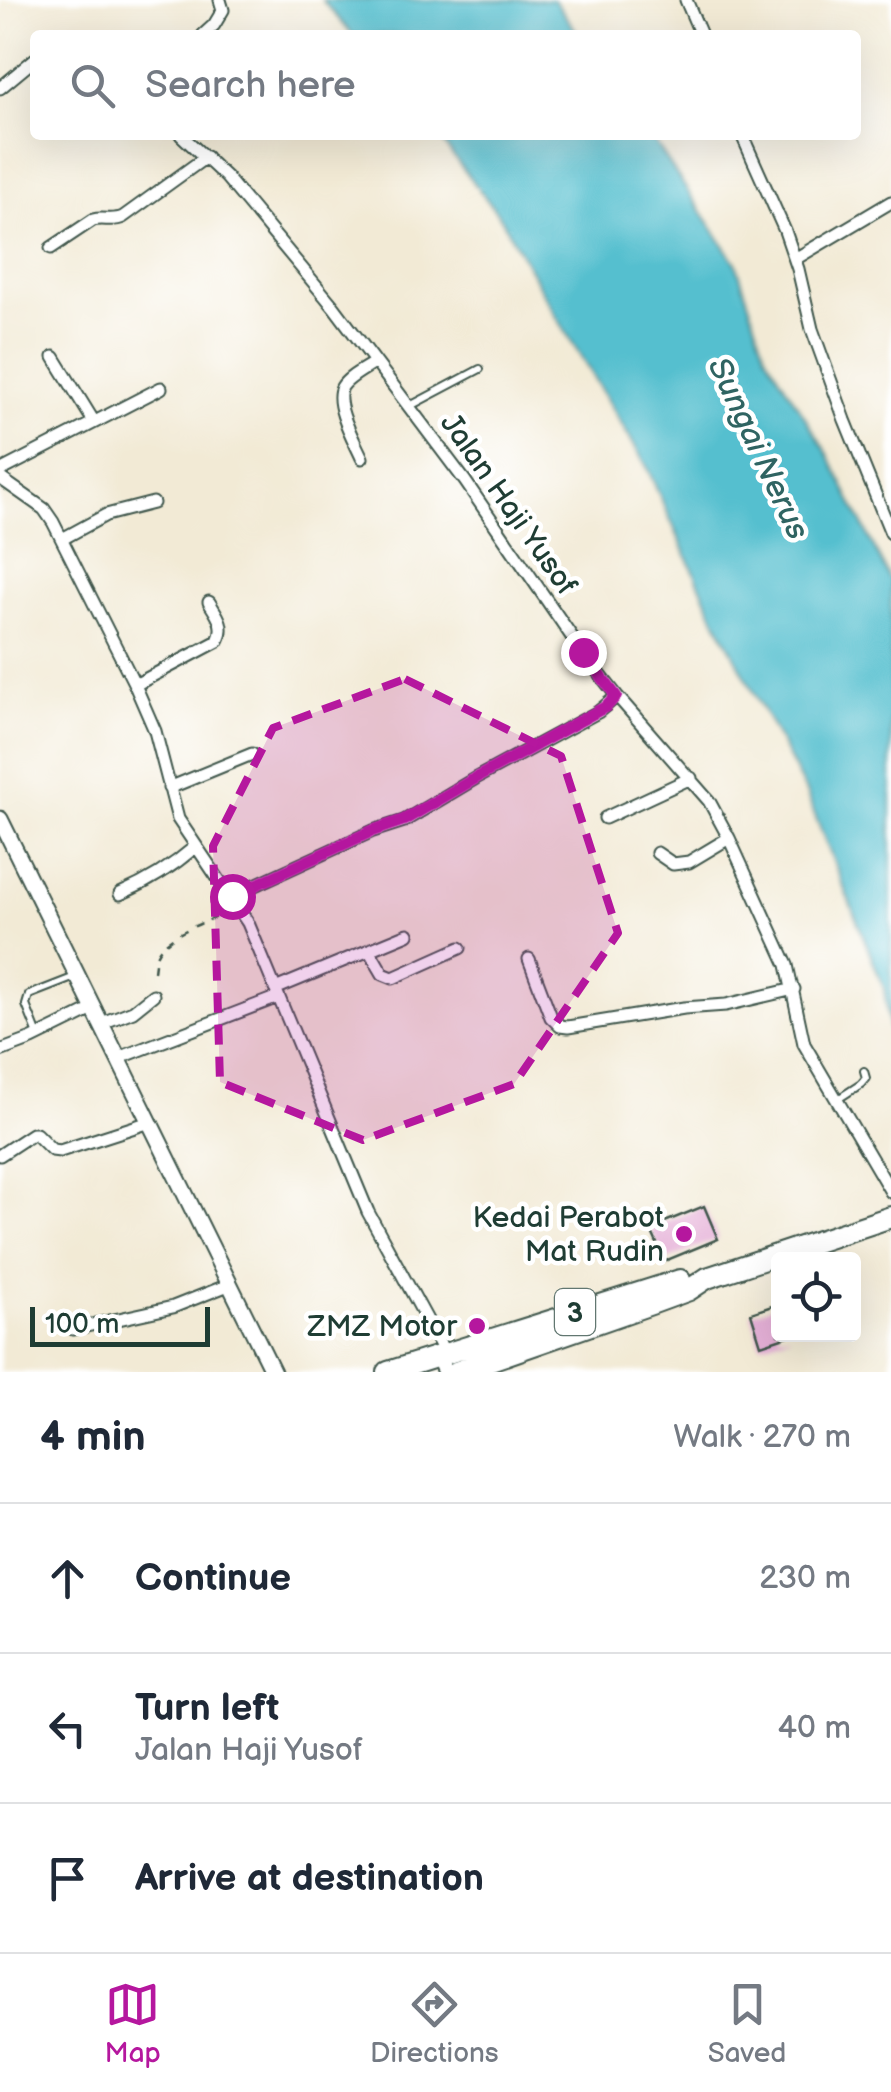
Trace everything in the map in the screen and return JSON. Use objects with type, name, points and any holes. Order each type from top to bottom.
[{"type":"highway","name":"3","points":[[388,1372],[454,1368],[684,1279],[707,1278],[890,1221]]},
{"type":"main road","points":[[0,819],[274,1372]]},
{"type":"street","points":[[207,30],[223,10],[220,0]]},
{"type":"street","points":[[686,0],[699,30]]},
{"type":"street","points":[[0,88],[30,63]]},
{"type":"street","name":"Jalan Haji Yusof","points":[[187,140],[226,177],[298,264],[476,496],[616,696],[708,800],[787,965],[804,1044],[891,1192]]},
{"type":"street","points":[[744,140],[785,231],[812,329],[891,532]]},
{"type":"street","points":[[51,248],[93,220],[123,217],[206,157]]},
{"type":"street","points":[[794,258],[891,202]]},
{"type":"street","points":[[54,357],[94,422]]},
{"type":"street","points":[[362,458],[341,409],[340,396],[342,385],[375,362]]},
{"type":"street","points":[[161,388],[0,474],[44,509],[62,539],[155,730],[178,819],[248,923],[368,1212],[454,1368]]},
{"type":"street","points":[[62,539],[106,515],[154,503]]},
{"type":"street","points":[[135,685],[218,640],[222,626],[209,602]]},
{"type":"street","points":[[235,902],[372,831],[404,820],[598,712],[616,696]]},
{"type":"street","points":[[168,788],[252,754]]},
{"type":"street","points":[[605,818],[691,778]]},
{"type":"street","points":[[656,852],[673,864],[689,862],[729,838]]},
{"type":"street","points":[[120,894],[174,866],[195,847]]},
{"type":"street","points":[[119,1058],[408,934]]},
{"type":"street","points":[[369,950],[384,974],[392,978],[460,948]]},
{"type":"street","points":[[528,959],[551,1017],[560,1026],[568,1027],[726,1004],[794,989]]},
{"type":"street","points":[[0,1051],[99,1016],[133,1011],[153,995]]},
{"type":"street","points":[[0,1154],[32,1134],[52,1150],[60,1151],[150,1122]]},
{"type":"street","points":[[73,1329],[172,1307],[231,1284]]},
{"type":"lane","points":[[409,406],[480,368]]},
{"type":"lane","points":[[38,1036],[26,1005],[30,995],[79,976]]},
{"type":"lane","points":[[838,1099],[861,1084],[866,1078],[864,1071]]},
{"type":"path","points":[[154,971],[158,952],[165,944],[235,902]]},
{"type":"highlighted area","points":[[405,679],[561,756],[618,933],[514,1084],[363,1140],[220,1082],[213,846],[273,728]]},
{"type":"water","points":[[322,0],[554,0],[575,30],[349,30]]},
{"type":"water","name":"Sungai Nerus","points":[[441,140],[653,140],[736,263],[765,353],[828,454],[891,582],[891,1042],[884,988],[805,790],[714,616],[645,463],[501,218]]},
{"type":"building","name":"Kedai Perabot Mat Rudin","points":[[704,1206],[718,1239],[665,1261],[650,1228]]},
{"type":"building","points":[[771,1306],[771,1342],[761,1345],[751,1313]]},
{"type":"place","name":"Kedai Perabot Mat Rudin","points":[[684,1234]]},
{"type":"place","name":"ZMZ Motor","points":[[477,1326]]},
{"type":"route","points":[[232,896],[372,831],[398,824],[607,706],[616,696],[583,652]]}]
